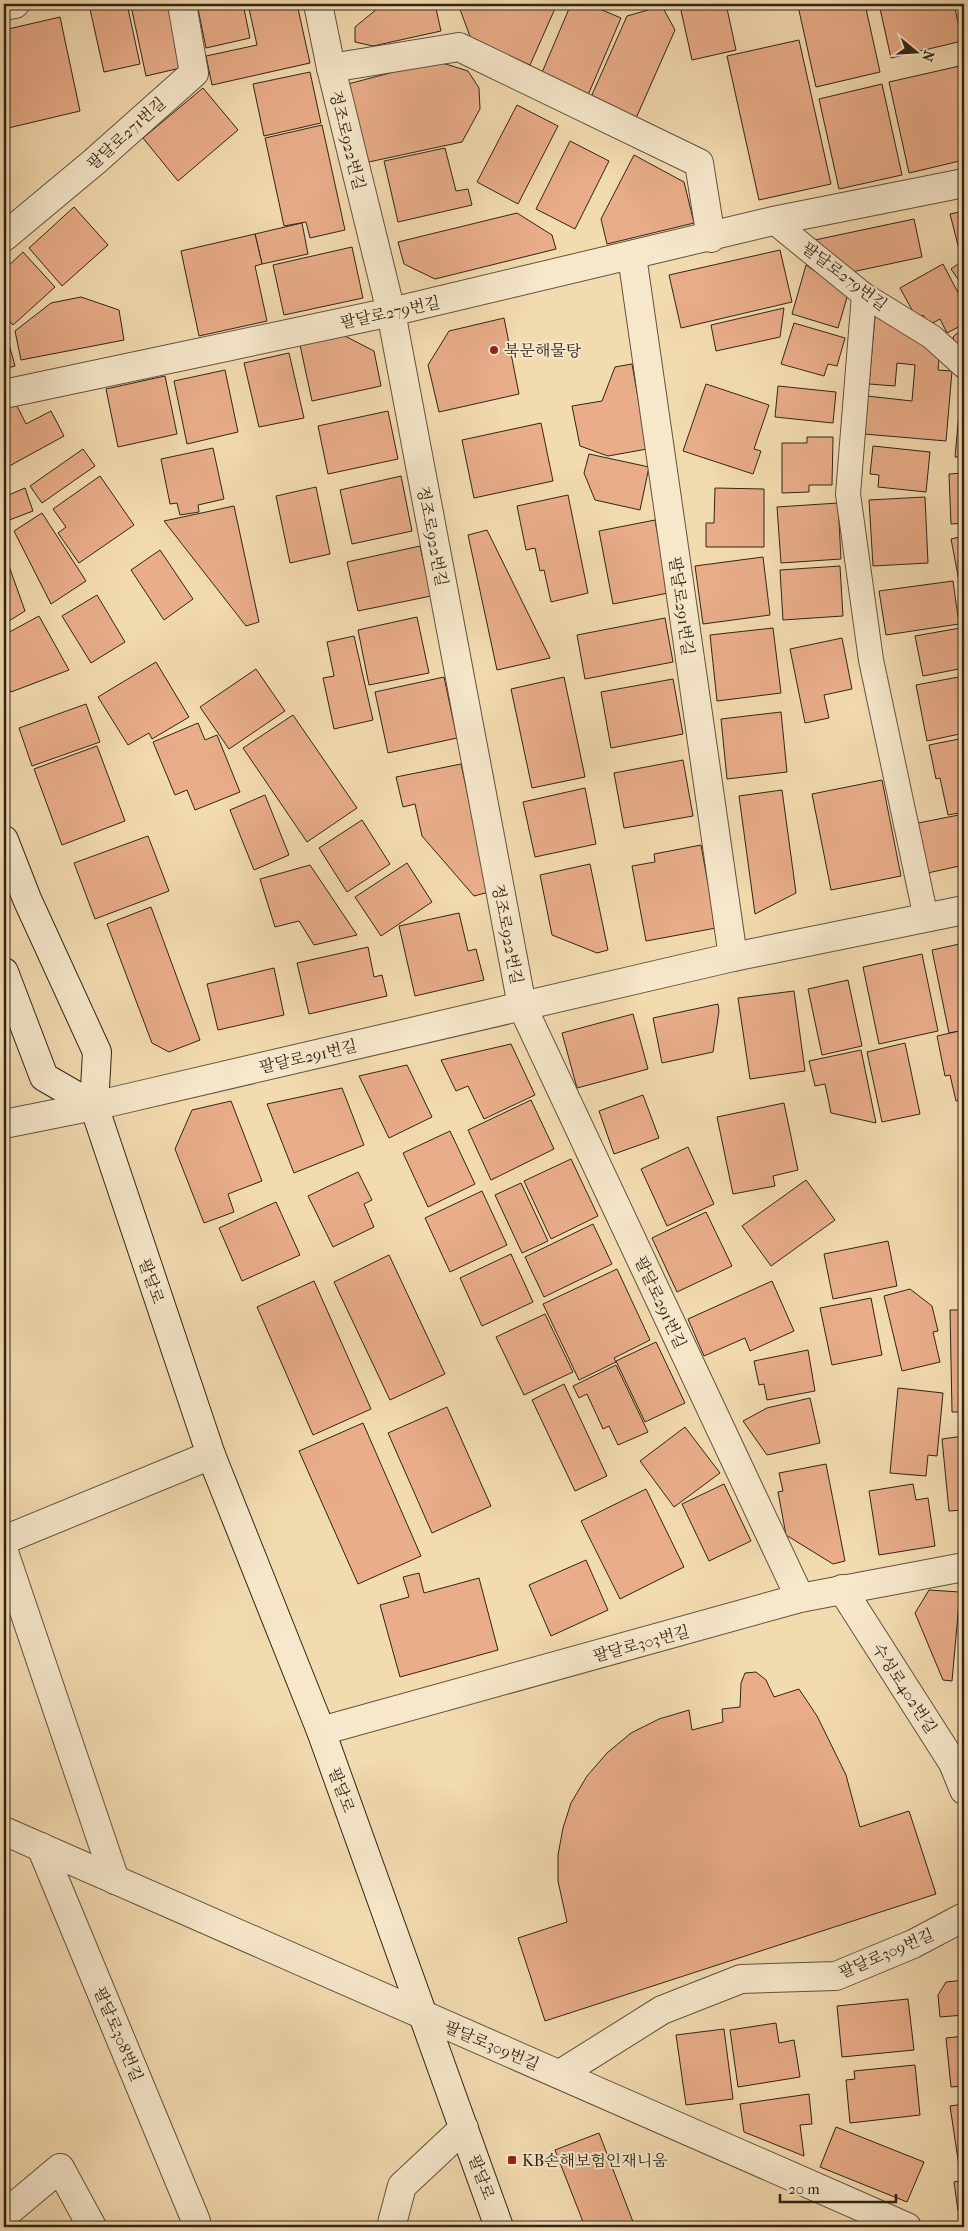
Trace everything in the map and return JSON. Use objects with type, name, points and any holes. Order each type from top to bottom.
[{"type":"street","points":[[4,6],[15,4]]},
{"type":"street","name":"팔달로271번길","points":[[4,237],[94,162],[194,73],[182,4]]},
{"type":"street","name":"정조로922번길","points":[[318,4],[331,68],[391,312],[522,1006]]},
{"type":"street","name":"정조로922번길","points":[[331,68],[458,47],[699,163],[711,238]]},
{"type":"street","name":"팔달로279번길","points":[[4,394],[391,312],[711,238],[773,221],[964,183]]},
{"type":"street","name":"팔달로291번길","points":[[632,256],[733,957]]},
{"type":"street","name":"팔달로","points":[[4,840],[27,899],[97,1052],[94,1106],[211,1455],[321,1731],[425,2016],[499,2227]]},
{"type":"street","name":"팔달로291번길","points":[[4,1124],[94,1106],[733,957],[964,910]]},
{"type":"street","points":[[4,972],[44,1076],[94,1106]]},
{"type":"street","name":"팔달로291번길","points":[[522,1006],[800,1598]]},
{"type":"street","points":[[4,1540],[211,1455]]},
{"type":"street","points":[[4,1552],[115,1880]]},
{"type":"street","name":"팔달로303번길","points":[[321,1731],[800,1598],[964,1567]]},
{"type":"street","name":"수성로402번길","points":[[842,1589],[953,1763],[964,1790]]},
{"type":"street","points":[[4,1831],[425,2016]]},
{"type":"street","name":"팔달로308번길","points":[[40,1847],[196,2221]]},
{"type":"street","name":"팔달로309번길","points":[[560,2074],[662,2010],[741,1979],[836,1976],[913,1944],[964,1917]]},
{"type":"street","name":"팔달로309번길","points":[[425,2016],[907,2227]]},
{"type":"street","name":"팔달로","points":[[391,2227],[402,2186],[464,2128]]},
{"type":"street","points":[[4,2215],[60,2168],[92,2227]]},
{"type":"lane","name":"팔달로279번길","points":[[773,221],[864,295],[932,337],[964,366]]},
{"type":"lane","points":[[864,295],[848,494],[871,660],[926,918]]},
{"type":"building","points":[[112,4],[127,4],[140,64],[104,72],[90,9]]},
{"type":"building","points":[[175,4],[189,66],[146,76],[131,6]]},
{"type":"building","points":[[197,4],[243,4],[250,38],[206,48]]},
{"type":"building","points":[[248,4],[297,4],[310,63],[212,85],[206,56],[257,45]]},
{"type":"building","points":[[383,4],[435,4],[441,31],[373,46],[355,42],[355,27]]},
{"type":"building","points":[[458,4],[557,4],[530,65],[471,39]]},
{"type":"building","points":[[571,4],[588,4],[621,18],[585,102],[538,82]]},
{"type":"building","points":[[689,4],[726,4],[736,50],[692,60],[680,6]]},
{"type":"building","points":[[806,4],[865,4],[880,72],[816,87],[798,6]]},
{"type":"building","points":[[879,4],[954,4],[962,41],[891,58]]},
{"type":"building","points":[[662,6],[675,30],[633,125],[587,106],[627,16]]},
{"type":"building","points":[[60,17],[80,111],[4,129],[4,30]]},
{"type":"building","points":[[799,40],[831,184],[759,200],[727,56]]},
{"type":"building","points":[[436,61],[468,71],[479,88],[480,109],[462,142],[364,163],[344,85]]},
{"type":"building","points":[[964,65],[964,160],[909,173],[889,82]]},
{"type":"building","points":[[310,72],[321,123],[264,136],[253,84]]},
{"type":"building","points":[[882,84],[902,175],[839,189],[819,99]]},
{"type":"building","points":[[203,88],[238,130],[178,181],[143,138]]},
{"type":"building","points":[[517,105],[558,126],[518,204],[477,182]]},
{"type":"building","points":[[322,125],[345,230],[310,238],[306,222],[284,226],[265,138]]},
{"type":"building","points":[[570,141],[609,161],[575,229],[536,209]]},
{"type":"building","points":[[445,148],[456,191],[468,189],[472,205],[398,222],[384,161]]},
{"type":"building","points":[[634,155],[684,182],[694,223],[607,244],[601,219]]},
{"type":"building","points":[[74,207],[108,245],[62,286],[29,248]]},
{"type":"building","points":[[964,211],[964,288],[951,269],[962,261],[950,214]]},
{"type":"building","points":[[517,213],[552,235],[556,249],[435,279],[404,264],[398,242]]},
{"type":"building","points":[[914,219],[922,257],[847,273],[810,241]]},
{"type":"building","points":[[302,223],[308,254],[262,264],[255,234]]},
{"type":"building","points":[[255,234],[262,264],[255,266],[267,321],[199,336],[181,251]]},
{"type":"building","points":[[352,247],[363,298],[284,315],[273,265]]},
{"type":"building","points":[[780,250],[792,302],[681,328],[669,275]]},
{"type":"building","points":[[23,252],[55,287],[13,325],[4,315],[4,270]]},
{"type":"building","points":[[943,264],[964,304],[964,324],[947,333],[940,319],[929,325],[923,315],[917,319],[900,288]]},
{"type":"building","points":[[806,265],[848,294],[838,328],[792,314]]},
{"type":"building","points":[[81,297],[119,310],[124,340],[21,360],[15,331],[51,303]]},
{"type":"building","points":[[784,308],[780,337],[716,351],[711,325]]},
{"type":"building","points":[[875,316],[940,349],[938,370],[952,371],[946,441],[864,434],[867,396],[912,401],[915,365],[897,363],[895,386],[869,384]]},
{"type":"building","points":[[504,318],[519,394],[439,412],[428,365],[449,331]]},
{"type":"building","points":[[794,323],[845,338],[837,366],[828,364],[824,376],[781,364]]},
{"type":"building","points":[[4,326],[15,366],[4,369]]},
{"type":"building","points":[[964,327],[964,351],[955,345],[953,337]]},
{"type":"building","points":[[343,335],[374,351],[381,386],[312,401],[300,345]]},
{"type":"building","points":[[289,353],[304,418],[259,427],[244,363]]},
{"type":"building","points":[[632,364],[647,449],[608,456],[580,446],[572,406],[602,401],[615,367]]},
{"type":"building","points":[[225,370],[238,432],[187,444],[174,381]]},
{"type":"building","points":[[165,376],[177,434],[118,447],[106,389]]},
{"type":"building","points":[[706,384],[769,405],[754,449],[761,451],[753,474],[683,451]]},
{"type":"building","points":[[778,386],[836,392],[833,423],[775,417]]},
{"type":"building","points":[[961,391],[964,391],[964,457],[955,457]]},
{"type":"building","points":[[16,404],[26,424],[51,411],[64,436],[4,469],[4,411]]},
{"type":"building","points":[[388,411],[398,459],[328,474],[318,426]]},
{"type":"building","points":[[541,423],[553,481],[474,498],[462,440]]},
{"type":"building","points":[[807,437],[833,437],[832,485],[809,485],[809,492],[782,493],[782,443],[807,443]]},
{"type":"building","points":[[873,446],[930,452],[926,492],[878,487],[879,475],[870,474]]},
{"type":"building","points":[[213,448],[224,499],[198,505],[199,512],[180,515],[177,503],[170,504],[161,459]]},
{"type":"building","points":[[83,449],[95,466],[42,503],[30,486]]},
{"type":"building","points":[[589,454],[649,467],[640,510],[595,500],[584,473]]},
{"type":"building","points":[[964,473],[964,523],[951,524],[949,474]]},
{"type":"building","points":[[100,476],[134,525],[79,563],[58,533],[66,527],[53,509]]},
{"type":"building","points":[[401,476],[412,531],[352,544],[340,490]]},
{"type":"building","points":[[316,487],[330,554],[290,563],[276,496]]},
{"type":"building","points":[[25,488],[33,511],[4,522],[4,497]]},
{"type":"building","points":[[715,488],[764,489],[764,547],[706,547],[706,523],[714,523]]},
{"type":"building","points":[[568,495],[588,593],[551,602],[544,570],[540,571],[535,548],[526,550],[517,506]]},
{"type":"building","points":[[925,497],[928,563],[873,566],[869,500]]},
{"type":"building","points":[[838,503],[841,559],[781,563],[777,507]]},
{"type":"building","points":[[234,506],[259,622],[246,626],[164,521]]},
{"type":"building","points":[[42,513],[86,581],[51,604],[14,531]]},
{"type":"building","points":[[655,520],[668,593],[613,604],[599,531]]},
{"type":"building","points":[[487,530],[550,658],[497,670],[468,535]]},
{"type":"building","points":[[964,536],[964,607],[951,539]]},
{"type":"building","points":[[420,546],[431,596],[358,611],[347,562]]},
{"type":"building","points":[[160,550],[193,599],[164,620],[131,570]]},
{"type":"building","points":[[4,552],[25,611],[4,624]]},
{"type":"building","points":[[763,557],[770,615],[703,624],[695,566]]},
{"type":"building","points":[[840,566],[843,616],[783,620],[780,570]]},
{"type":"building","points":[[953,581],[959,624],[886,635],[879,591]]},
{"type":"building","points":[[97,595],[125,642],[91,663],[62,616]]},
{"type":"building","points":[[39,616],[69,670],[11,692],[4,679],[4,635]]},
{"type":"building","points":[[417,617],[429,673],[369,685],[358,630]]},
{"type":"building","points":[[665,618],[673,662],[585,679],[577,635]]},
{"type":"building","points":[[773,628],[781,693],[717,701],[710,635]]},
{"type":"building","points":[[960,628],[964,649],[964,668],[923,676],[915,636]]},
{"type":"building","points":[[354,636],[373,720],[334,729],[323,678],[334,676],[327,642]]},
{"type":"building","points":[[842,638],[852,689],[824,695],[829,718],[805,723],[790,649]]},
{"type":"building","points":[[156,662],[189,717],[152,739],[149,733],[128,745],[98,697]]},
{"type":"building","points":[[256,669],[285,711],[229,749],[200,707]]},
{"type":"building","points":[[964,676],[964,733],[927,741],[916,685]]},
{"type":"building","points":[[444,677],[457,738],[388,753],[375,692]]},
{"type":"building","points":[[564,677],[585,777],[532,788],[511,689]]},
{"type":"building","points":[[673,679],[683,734],[611,748],[601,692]]},
{"type":"building","points":[[86,704],[100,742],[32,766],[19,728]]},
{"type":"building","points":[[781,712],[787,772],[727,779],[721,719]]},
{"type":"building","points":[[293,715],[357,808],[307,842],[243,748]]},
{"type":"building","points":[[198,723],[205,740],[217,735],[240,792],[195,810],[187,790],[175,795],[153,742]]},
{"type":"building","points":[[964,738],[964,812],[948,815],[940,778],[936,779],[929,745]]},
{"type":"building","points":[[97,746],[125,821],[62,845],[34,769]]},
{"type":"building","points":[[683,760],[693,816],[624,828],[614,773]]},
{"type":"building","points":[[461,764],[489,892],[474,896],[422,836],[415,804],[403,807],[396,777]]},
{"type":"building","points":[[882,780],[901,876],[831,890],[812,794]]},
{"type":"building","points":[[585,788],[596,844],[535,857],[523,802]]},
{"type":"building","points":[[782,790],[796,893],[755,914],[739,796]]},
{"type":"building","points":[[265,795],[289,855],[254,870],[230,810]]},
{"type":"building","points":[[964,814],[964,865],[923,874],[913,824]]},
{"type":"building","points":[[362,820],[390,864],[347,892],[319,848]]},
{"type":"building","points":[[148,836],[169,891],[95,919],[74,863]]},
{"type":"building","points":[[701,845],[716,928],[646,941],[632,866],[655,862],[654,854]]},
{"type":"building","points":[[407,863],[432,902],[381,936],[355,897]]},
{"type":"building","points":[[590,864],[608,950],[597,953],[552,935],[540,875]]},
{"type":"building","points":[[310,865],[357,935],[314,945],[299,921],[275,927],[260,879]]},
{"type":"building","points":[[151,907],[200,1040],[169,1052],[152,1043],[107,924]]},
{"type":"building","points":[[459,913],[468,951],[476,949],[484,980],[415,996],[399,926]]},
{"type":"building","points":[[964,943],[964,1030],[949,1033],[932,950]]},
{"type":"building","points":[[368,947],[374,977],[382,975],[387,996],[309,1014],[297,963]]},
{"type":"building","points":[[922,954],[938,1031],[879,1044],[863,967]]},
{"type":"building","points":[[274,968],[284,1015],[218,1030],[207,984]]},
{"type":"building","points":[[848,980],[862,1046],[822,1055],[808,989]]},
{"type":"building","points":[[794,991],[805,1071],[750,1079],[738,998]]},
{"type":"building","points":[[718,1004],[719,1011],[713,1052],[662,1063],[653,1018]]},
{"type":"building","points":[[633,1014],[648,1069],[577,1088],[562,1033]]},
{"type":"building","points":[[964,1030],[964,1099],[956,1101],[950,1075],[945,1076],[937,1036]]},
{"type":"building","points":[[905,1043],[920,1114],[882,1122],[867,1052]]},
{"type":"building","points":[[511,1044],[535,1095],[484,1119],[468,1086],[456,1091],[441,1060]]},
{"type":"building","points":[[861,1050],[876,1123],[831,1113],[825,1084],[815,1086],[809,1061]]},
{"type":"building","points":[[407,1065],[432,1117],[389,1138],[359,1076]]},
{"type":"building","points":[[342,1088],[364,1145],[294,1173],[267,1104]]},
{"type":"building","points":[[643,1095],[659,1138],[614,1154],[599,1111]]},
{"type":"building","points":[[531,1100],[554,1149],[491,1180],[468,1130]]},
{"type":"building","points":[[231,1101],[262,1181],[228,1194],[234,1212],[204,1223],[175,1149],[192,1110]]},
{"type":"building","points":[[784,1103],[798,1170],[773,1176],[775,1186],[733,1194],[717,1117]]},
{"type":"building","points":[[450,1131],[475,1184],[428,1207],[403,1153]]},
{"type":"building","points":[[688,1147],[714,1204],[667,1226],[641,1169]]},
{"type":"building","points":[[571,1159],[598,1216],[551,1239],[524,1181]]},
{"type":"building","points":[[358,1172],[372,1200],[364,1204],[374,1227],[333,1247],[308,1196]]},
{"type":"building","points":[[806,1180],[835,1220],[771,1266],[742,1226]]},
{"type":"building","points":[[521,1183],[548,1241],[522,1253],[495,1195]]},
{"type":"building","points":[[482,1191],[507,1245],[450,1272],[425,1218]]},
{"type":"building","points":[[276,1202],[300,1255],[242,1281],[219,1228]]},
{"type":"building","points":[[706,1212],[732,1266],[677,1292],[652,1238]]},
{"type":"building","points":[[593,1224],[612,1264],[544,1297],[525,1257]]},
{"type":"building","points":[[888,1241],[897,1286],[833,1299],[824,1254]]},
{"type":"building","points":[[511,1254],[533,1302],[482,1326],[460,1278]]},
{"type":"building","points":[[389,1255],[445,1374],[390,1400],[334,1282]]},
{"type":"building","points":[[617,1269],[650,1340],[614,1358],[616,1362],[579,1380],[543,1304]]},
{"type":"building","points":[[314,1281],[371,1409],[313,1435],[257,1307]]},
{"type":"building","points":[[772,1281],[794,1331],[750,1351],[745,1338],[704,1356],[688,1319]]},
{"type":"building","points":[[910,1289],[932,1306],[938,1331],[933,1332],[940,1362],[902,1371],[884,1296]]},
{"type":"building","points":[[871,1298],[882,1355],[832,1365],[820,1308]]},
{"type":"building","points":[[950,1310],[964,1310],[964,1412],[952,1412]]},
{"type":"building","points":[[545,1314],[573,1372],[524,1395],[496,1337]]},
{"type":"building","points":[[656,1342],[685,1403],[645,1422],[616,1361]]},
{"type":"building","points":[[808,1350],[815,1391],[767,1400],[764,1384],[759,1385],[754,1361]]},
{"type":"building","points":[[616,1365],[648,1432],[618,1445],[609,1426],[603,1429],[587,1394],[579,1398],[573,1386]]},
{"type":"building","points":[[564,1384],[607,1476],[575,1491],[532,1400]]},
{"type":"building","points":[[898,1388],[943,1393],[937,1456],[928,1455],[926,1476],[890,1473]]},
{"type":"building","points":[[810,1398],[820,1443],[767,1455],[743,1421],[767,1408]]},
{"type":"building","points":[[447,1407],[491,1506],[432,1533],[388,1433]]},
{"type":"building","points":[[363,1423],[421,1556],[358,1584],[299,1451]]},
{"type":"building","points":[[685,1427],[720,1473],[674,1507],[640,1461]]},
{"type":"building","points":[[964,1436],[964,1510],[949,1511],[942,1439]]},
{"type":"building","points":[[826,1464],[845,1561],[833,1564],[786,1535],[778,1492],[783,1491],[779,1473]]},
{"type":"building","points":[[724,1484],[751,1541],[709,1561],[682,1504]]},
{"type":"building","points":[[913,1484],[916,1500],[928,1498],[935,1546],[879,1555],[869,1491]]},
{"type":"building","points":[[646,1489],[684,1567],[620,1599],[581,1521]]},
{"type":"building","points":[[586,1560],[608,1610],[551,1636],[529,1585]]},
{"type":"building","points":[[419,1573],[424,1593],[479,1578],[498,1650],[400,1677],[380,1605],[409,1597],[403,1577]]},
{"type":"building","points":[[929,1590],[960,1592],[952,1681],[943,1680],[915,1613]]},
{"type":"building","points":[[756,1672],[766,1680],[774,1697],[799,1689],[817,1716],[846,1775],[860,1827],[909,1811],[936,1894],[545,2021],[518,1938],[567,1922],[558,1881],[558,1855],[563,1828],[571,1803],[587,1776],[607,1753],[631,1733],[659,1719],[689,1710],[692,1730],[723,1722],[722,1709],[740,1707],[741,1683],[745,1673]]},
{"type":"building","points":[[964,1980],[964,2015],[940,2017],[938,1995],[946,1982]]},
{"type":"building","points":[[908,1999],[914,2050],[842,2057],[837,2006]]},
{"type":"building","points":[[776,2023],[779,2043],[794,2040],[800,2077],[738,2087],[730,2030]]},
{"type":"building","points":[[724,2029],[733,2099],[686,2105],[676,2035]]},
{"type":"building","points":[[964,2036],[964,2086],[951,2087],[946,2038]]},
{"type":"building","points":[[915,2065],[920,2115],[850,2123],[846,2080],[855,2079],[854,2071]]},
{"type":"building","points":[[809,2094],[812,2124],[800,2125],[804,2156],[744,2132],[740,2104]]},
{"type":"building","points":[[964,2104],[964,2173],[960,2173],[950,2106]]},
{"type":"building","points":[[836,2127],[924,2162],[907,2202],[820,2167]]},
{"type":"building","points":[[599,2133],[635,2227],[585,2227],[555,2150]]},
{"type":"building","points":[[964,2180],[964,2216],[958,2211],[954,2182]]},
{"type":"place","name":"북문해물탕","points":[[494,350]]},
{"type":"place","name":"KB손해보험인재니움","points":[[512,2160]]}]
